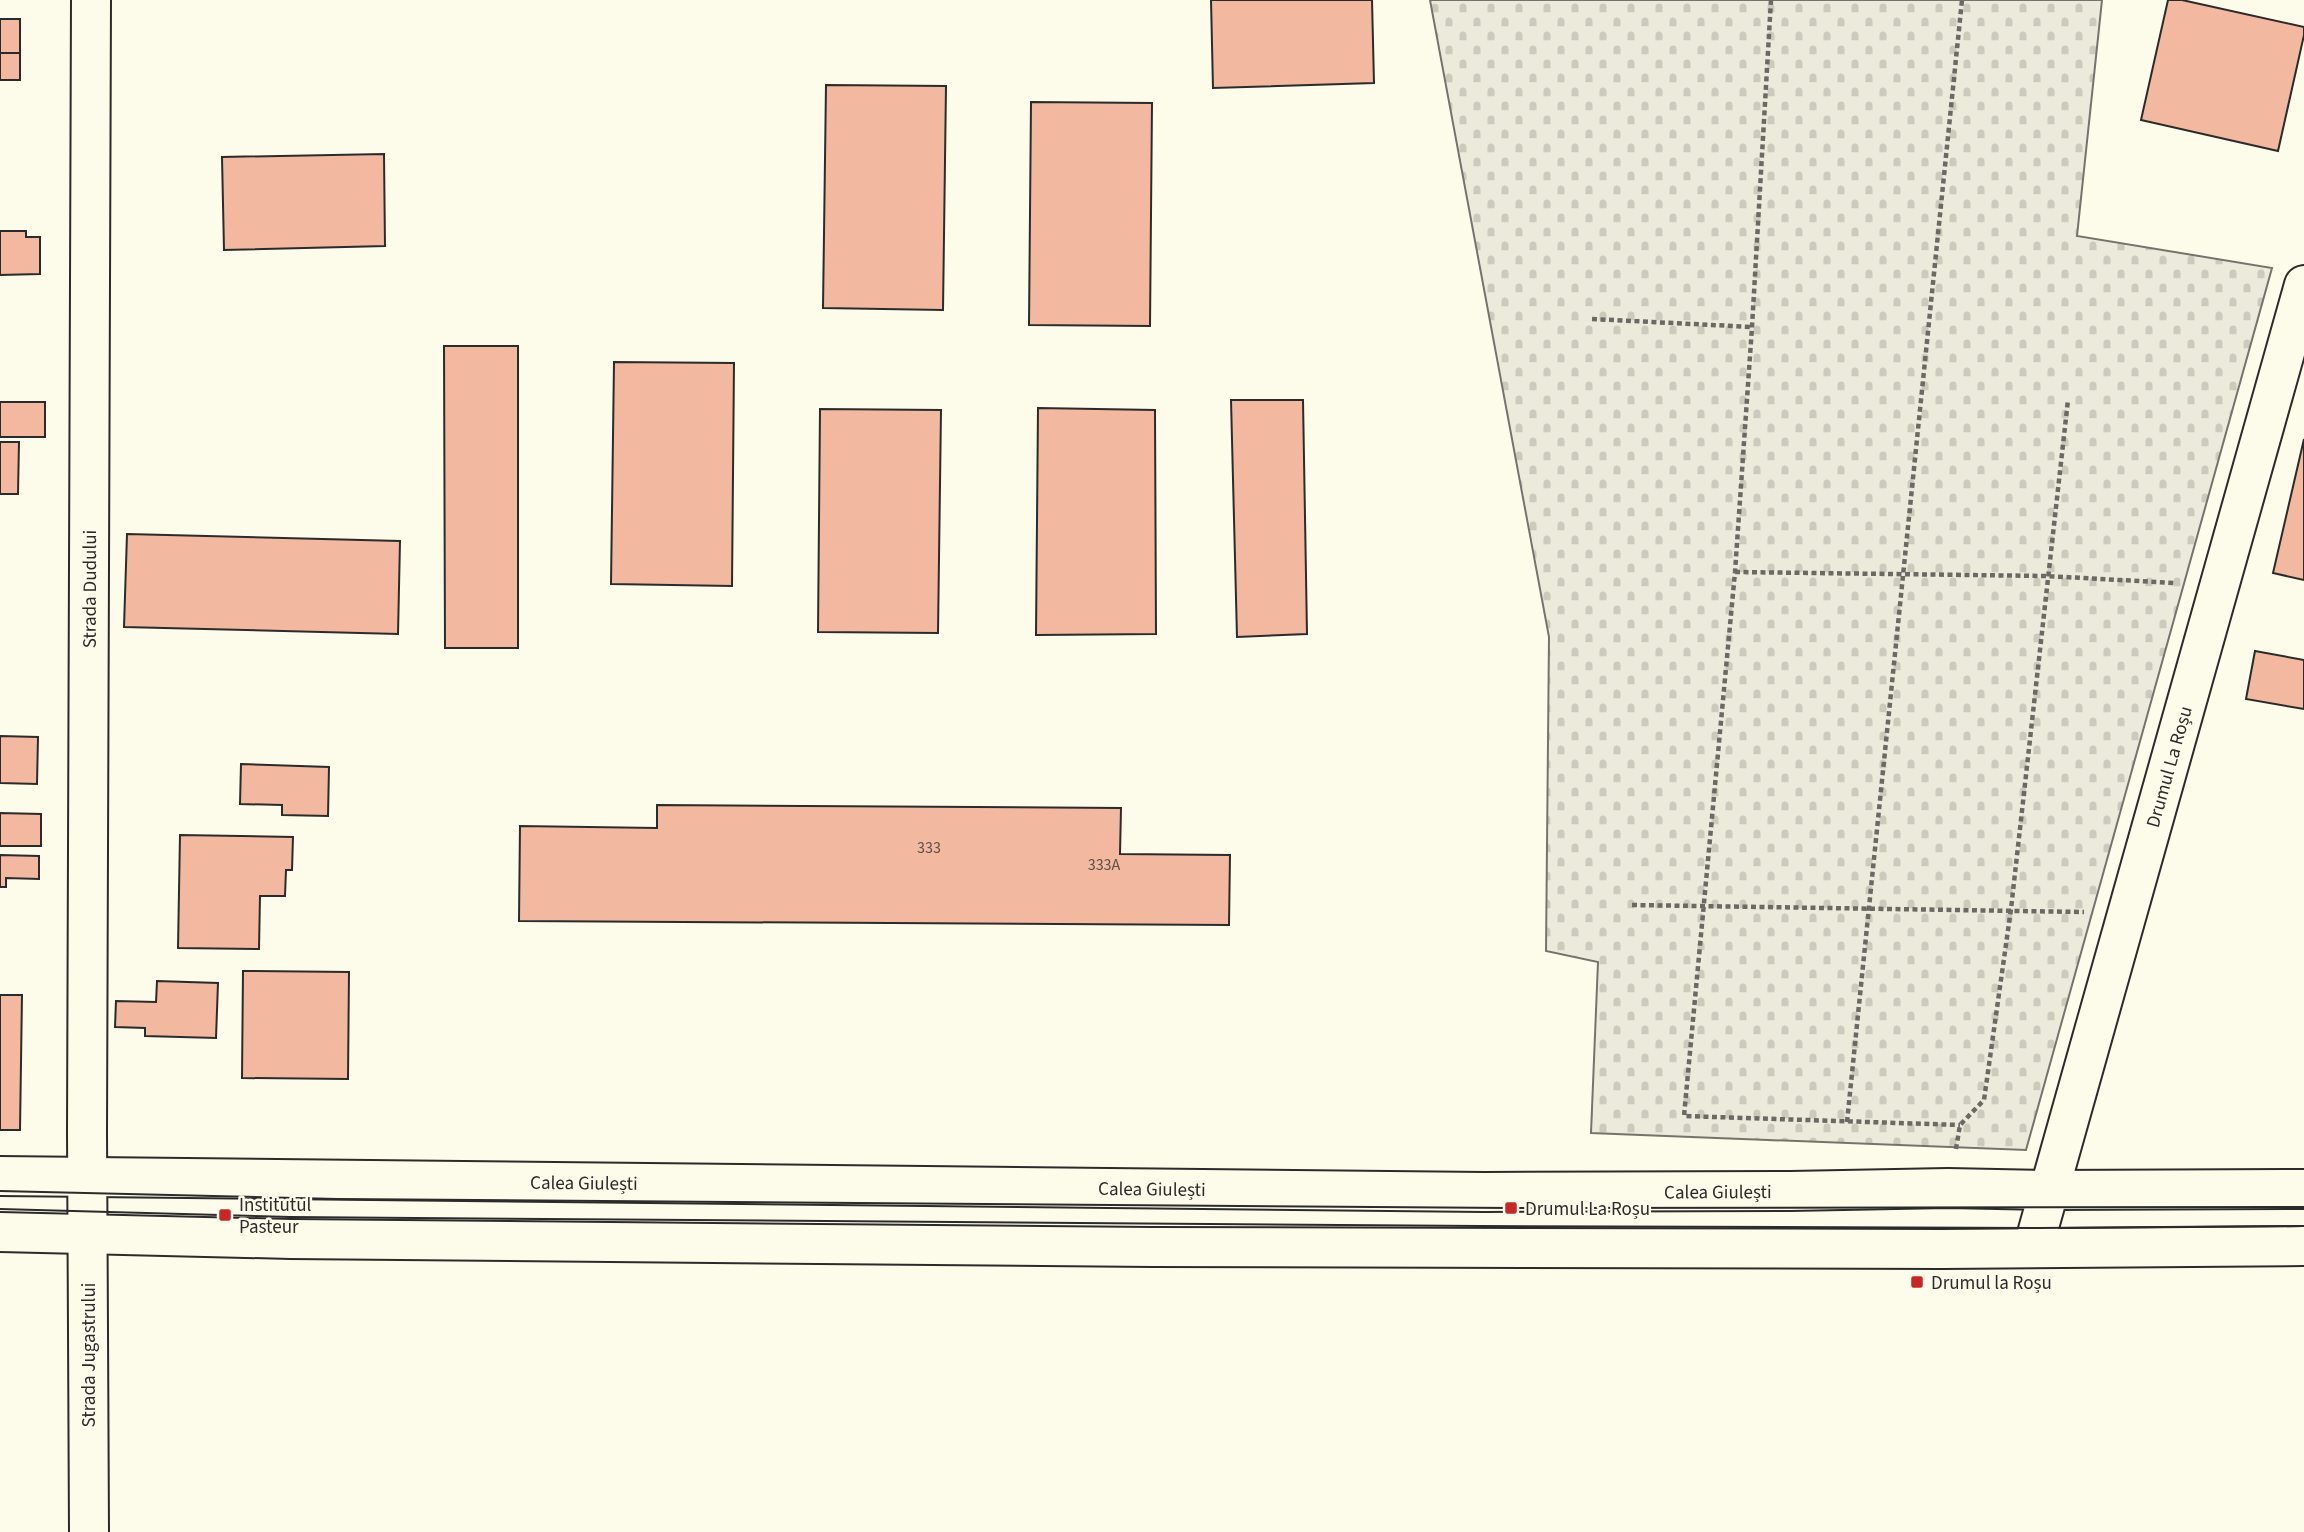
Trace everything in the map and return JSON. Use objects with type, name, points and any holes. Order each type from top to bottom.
[{"type":"main road","name":"Strada Dudului","points":[[87,1178],[91,0]]},
{"type":"main road","name":"Drumul La Roșu","points":[[2033,1248],[2304,285]]},
{"type":"main road","name":"Calea Giulești","points":[[0,1176],[1484,1192],[1948,1188],[2304,1189]]},
{"type":"main road","name":"Strada Jugastrului","points":[[87,1178],[89,1532]]},
{"type":"main road","points":[[0,1232],[291,1238],[1124,1247],[2033,1248],[2304,1245]]},
{"type":"path","points":[[1770,0],[1735,572],[1684,1116],[1960,1125],[1984,1100],[2011,909],[2046,576],[2068,400]]},
{"type":"path","points":[[1847,1122],[1962,0]]},
{"type":"path","points":[[1592,318],[1752,327]]},
{"type":"path","points":[[1735,572],[2046,576],[2175,583]]},
{"type":"path","points":[[1632,905],[2084,912]]},
{"type":"green space","points":[[1430,0],[2102,0],[2077,236],[2272,268],[2026,1150],[1591,1133],[1598,962],[1546,951],[1549,637]]},
{"type":"building","points":[[1211,0],[1372,0],[1374,83],[1213,88]]},
{"type":"building","points":[[2168,0],[2182,0],[2304,27],[2278,151],[2141,120]]},
{"type":"building","points":[[0,19],[20,19],[20,53],[0,53]]},
{"type":"building","points":[[0,53],[20,53],[20,80],[0,80]]},
{"type":"building","points":[[826,85],[946,86],[943,310],[823,308]]},
{"type":"building","points":[[1031,102],[1152,103],[1150,326],[1029,325]]},
{"type":"building","points":[[384,154],[385,246],[224,250],[222,157]]},
{"type":"building","points":[[0,231],[26,231],[26,237],[40,237],[40,274],[0,275]]},
{"type":"building","points":[[444,346],[518,346],[518,648],[445,648]]},
{"type":"building","points":[[614,362],[734,363],[732,586],[611,584]]},
{"type":"building","points":[[1231,400],[1303,400],[1307,634],[1237,637]]},
{"type":"building","points":[[0,402],[45,402],[45,437],[0,437]]},
{"type":"building","points":[[1038,408],[1155,410],[1156,634],[1036,635]]},
{"type":"building","points":[[820,409],[941,410],[938,633],[818,632]]},
{"type":"building","points":[[2304,439],[2304,580],[2273,573]]},
{"type":"building","points":[[0,442],[19,442],[18,494],[0,494]]},
{"type":"building","points":[[127,534],[400,541],[398,634],[124,627]]},
{"type":"building","points":[[2255,651],[2304,660],[2304,709],[2246,699]]},
{"type":"building","points":[[0,736],[38,737],[37,784],[0,783]]},
{"type":"building","points":[[241,764],[329,767],[328,816],[282,815],[282,805],[240,804]]},
{"type":"building","points":[[657,805],[1121,808],[1120,854],[1230,855],[1229,925],[519,921],[520,826],[657,828]]},
{"type":"building","points":[[0,813],[41,814],[41,846],[0,846]]},
{"type":"building","points":[[180,835],[293,837],[292,870],[286,870],[285,896],[260,896],[259,949],[178,948]]},
{"type":"building","points":[[0,855],[39,856],[39,879],[6,878],[6,887],[0,887]]},
{"type":"building","points":[[243,971],[349,972],[348,1079],[242,1078]]},
{"type":"building","points":[[157,981],[218,983],[216,1038],[145,1036],[145,1028],[115,1027],[116,1001],[156,1002]]},
{"type":"building","points":[[0,995],[22,995],[20,1130],[0,1130]]},
{"type":"tram line","points":[[0,1191],[337,1199],[1511,1208],[2304,1207]]},
{"type":"tram line","points":[[0,1209],[290,1217],[1480,1226],[2304,1226]]},
{"type":"place","name":"Drumul La Roșu","points":[[1511,1208]]},
{"type":"place","name":"Institutul Pasteur","points":[[225,1215]]},
{"type":"place","name":"Drumul la Roșu","points":[[1917,1282]]}]
